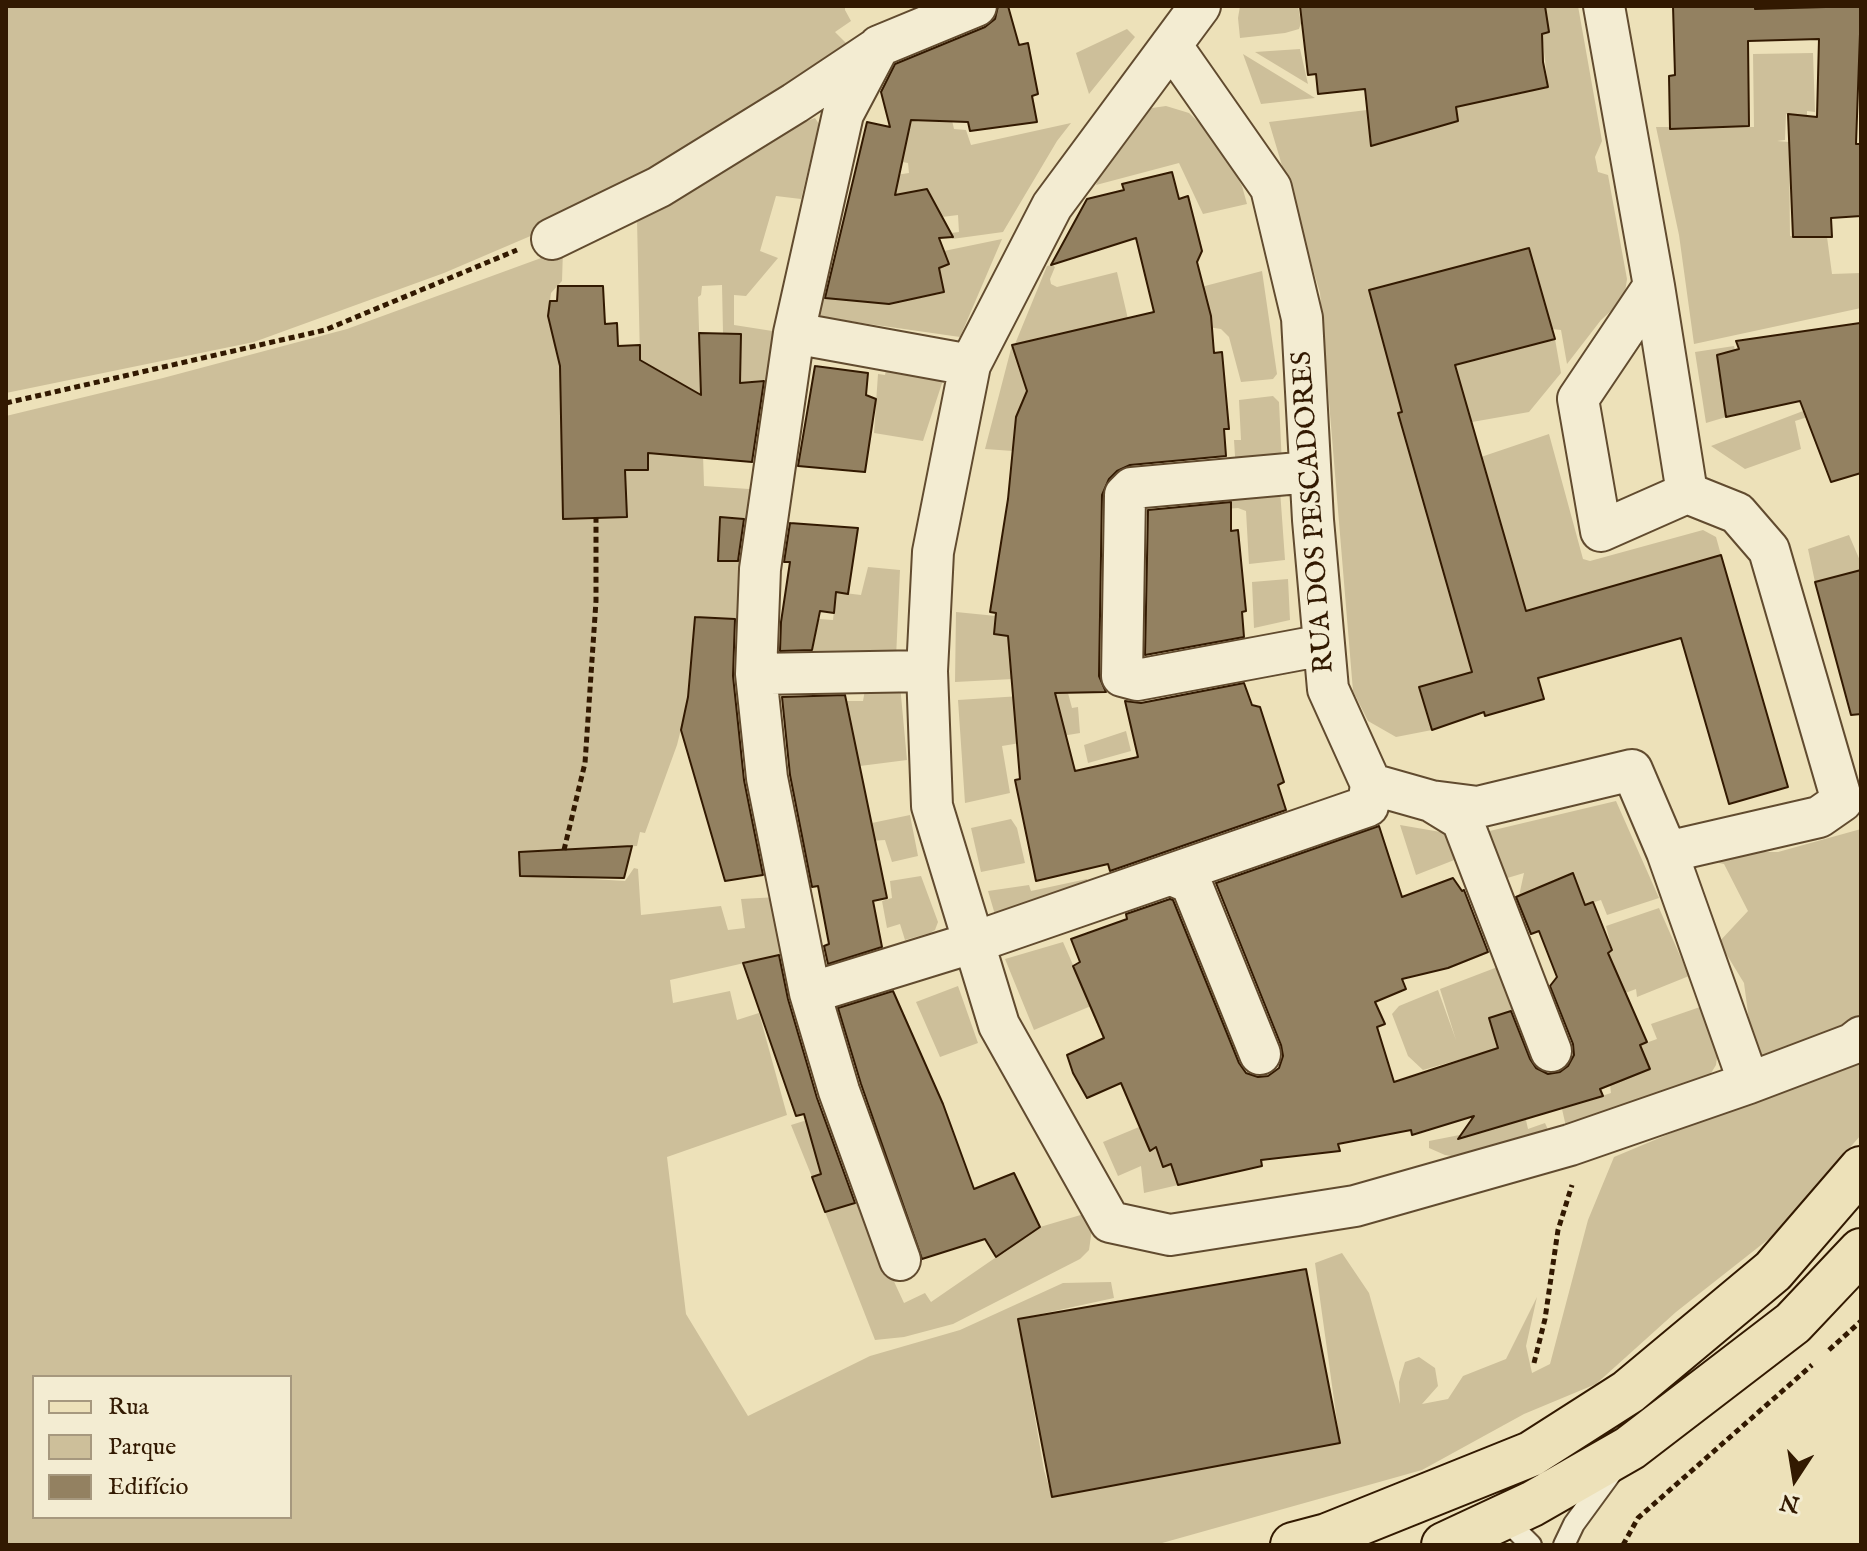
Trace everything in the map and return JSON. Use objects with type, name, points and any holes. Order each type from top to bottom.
[{"type":"main road","points":[[1293,1545],[1327,1536],[1531,1454],[1628,1392],[1773,1271],[1861,1169]]},
{"type":"main road","points":[[1512,1536],[1506,1500],[1515,1487],[1629,1417],[1695,1367],[1783,1289],[1861,1209]]},
{"type":"main road","points":[[1512,1536],[1532,1504],[1630,1448],[1793,1323],[1861,1251]]},
{"type":"main road","points":[[1365,1545],[1458,1511],[1480,1509],[1512,1536]]},
{"type":"main road","points":[[1444,1545],[1512,1536]]},
{"type":"street","points":[[552,239],[659,187],[795,103],[879,46],[976,6]]},
{"type":"street","points":[[1200,6],[1052,206],[970,365],[933,552],[927,671],[932,806],[999,1025],[1110,1222],[1170,1235],[1355,1206],[1570,1145],[1749,1083],[1852,1044],[1861,1037]]},
{"type":"street","points":[[1604,6],[1687,493]]},
{"type":"street","name":"RUA DOS PESCADORES","points":[[1171,45],[1271,188],[1302,318],[1310,472],[1328,689],[1371,784]]},
{"type":"street","points":[[879,46],[843,114],[794,333],[760,569],[756,674],[767,778],[810,993],[839,1091],[900,1260]]},
{"type":"street","points":[[1654,286],[1578,399],[1601,531],[1687,493],[1737,513],[1769,550],[1842,801],[1819,817],[1667,852]]},
{"type":"street","points":[[794,333],[970,365]]},
{"type":"street","points":[[1310,472],[1132,488],[1125,495],[1122,676],[1137,680],[1324,645]]},
{"type":"street","points":[[756,674],[927,671]]},
{"type":"street","points":[[810,993],[975,942],[1368,806],[1371,784],[1431,801],[1478,807],[1632,770],[1667,852],[1749,1083]]},
{"type":"street","points":[[1431,801],[1462,820],[1551,1051]]},
{"type":"street","points":[[1172,875],[1191,883],[1260,1054]]},
{"type":"lane","points":[[1564,1545],[1574,1524],[1630,1448]]},
{"type":"path","points":[[6,403],[325,330],[500,256],[552,239]]},
{"type":"path","points":[[564,850],[585,763],[596,601],[596,518]]},
{"type":"path","points":[[1534,1363],[1545,1319],[1558,1230],[1577,1167],[1602,1133]]},
{"type":"path","points":[[1623,1545],[1638,1518],[1861,1321]]},
{"type":"green space","points":[[6,6],[845,6],[851,21],[835,32],[849,46],[589,211],[444,273],[254,342],[6,393]]},
{"type":"green space","points":[[1240,6],[1298,6],[1299,29],[1240,38]]},
{"type":"green space","points":[[1545,6],[1578,6],[1602,141],[1595,157],[1598,172],[1608,175],[1627,279],[1624,299],[1601,320],[1567,364],[1561,330],[1552,329],[1529,248],[1370,290],[1472,672],[1419,687],[1432,730],[1396,737],[1368,721],[1353,691],[1320,293],[1269,122],[1367,110],[1371,145],[1458,121],[1454,83],[1500,97],[1548,87],[1542,34],[1549,32]]},
{"type":"green space","points":[[1127,29],[1135,37],[1089,94],[1076,53]]},
{"type":"green space","points":[[1300,49],[1308,84],[1255,52]]},
{"type":"green space","points":[[1813,53],[1815,112],[1807,111],[1807,116],[1786,114],[1785,140],[1777,141],[1789,142],[1790,236],[1827,237],[1832,274],[1861,273],[1861,308],[1694,344],[1679,235],[1656,127],[1754,127],[1753,54]]},
{"type":"green space","points":[[1243,54],[1315,98],[1261,104]]},
{"type":"green space","points":[[947,99],[954,129],[966,130],[971,145],[1071,123],[1003,232],[952,239],[951,233],[959,232],[958,215],[942,217],[927,189],[895,195],[876,178],[909,173],[908,163],[896,161],[911,119]]},
{"type":"green space","points":[[1166,106],[1189,113],[1217,140],[1242,186],[1247,204],[1203,214],[1179,163],[1096,185],[1109,150],[1133,121],[1152,108]]},
{"type":"green space","points":[[815,118],[819,124],[801,199],[776,196],[760,251],[778,258],[746,296],[734,295],[734,325],[785,333],[780,378],[737,383],[741,334],[723,333],[722,285],[702,286],[698,297],[704,486],[764,490],[750,520],[720,517],[719,560],[745,561],[744,620],[695,618],[691,670],[744,672],[757,752],[733,752],[730,758],[691,767],[693,747],[683,721],[645,833],[640,832],[637,846],[548,851],[544,876],[625,881],[634,868],[638,869],[641,915],[721,906],[728,930],[745,928],[741,899],[778,897],[788,953],[670,980],[673,1003],[730,991],[737,1020],[759,1013],[787,1115],[667,1157],[686,1314],[748,1416],[870,1356],[960,1330],[1063,1283],[1111,1282],[1114,1298],[1018,1319],[1044,1470],[1052,1497],[1340,1443],[1315,1263],[1342,1253],[1369,1293],[1400,1404],[1399,1382],[1405,1362],[1419,1357],[1435,1368],[1438,1386],[1422,1404],[1448,1399],[1463,1376],[1506,1359],[1537,1297],[1526,1346],[1532,1373],[1550,1364],[1588,1220],[1614,1157],[1731,1108],[1756,1073],[1744,983],[1719,942],[1748,911],[1724,864],[1667,852],[1778,852],[1861,829],[1861,1135],[1770,1238],[1676,1312],[1596,1384],[1524,1414],[1422,1470],[1155,1545],[6,1545],[6,416],[347,329],[563,250],[562,281],[551,293],[548,316],[560,366],[563,516],[625,471],[648,469],[651,366],[640,360],[637,219],[796,125]]},
{"type":"green space","points":[[1002,239],[960,337],[814,314],[818,297],[889,304],[944,293],[939,268],[949,264],[944,251]]},
{"type":"green space","points":[[1047,266],[1055,267],[1051,284],[1057,287],[1117,272],[1128,319],[1015,344]]},
{"type":"green space","points":[[1262,271],[1277,374],[1273,379],[1241,382],[1229,337],[1221,329],[1208,327],[1167,296]]},
{"type":"green space","points":[[1555,339],[1561,373],[1529,412],[1472,422],[1454,365]]},
{"type":"green space","points":[[1012,345],[1028,383],[1013,451],[985,449]]},
{"type":"green space","points":[[1734,346],[1735,350],[1717,355],[1726,417],[1706,423],[1695,352]]},
{"type":"green space","points":[[948,365],[923,441],[874,433],[878,374],[885,375],[886,370]]},
{"type":"green space","points":[[1861,389],[1861,400],[1795,421],[1801,449],[1745,469],[1711,446]]},
{"type":"green space","points":[[1273,396],[1279,402],[1282,465],[1236,472],[1234,440],[1241,440],[1239,400]]},
{"type":"green space","points":[[1549,434],[1583,559],[1590,561],[1703,530],[1716,537],[1721,555],[1526,611],[1481,457]]},
{"type":"green space","points":[[1280,490],[1285,560],[1249,564],[1246,511],[1238,508],[1183,512],[1182,500]]},
{"type":"green space","points":[[1849,535],[1861,563],[1861,641],[1832,578],[1815,582],[1808,549]]},
{"type":"green space","points":[[868,567],[900,570],[896,658],[827,660],[812,653],[819,619],[833,620],[836,592],[861,595]]},
{"type":"green space","points":[[1288,579],[1290,620],[1254,628],[1252,582]]},
{"type":"green space","points":[[956,612],[996,616],[995,634],[1047,641],[1013,679],[955,682]]},
{"type":"green space","points":[[866,684],[900,685],[907,760],[860,766],[842,701],[863,701]]},
{"type":"green space","points":[[1068,693],[1072,708],[1078,707],[1080,733],[1002,746],[1010,793],[965,803],[958,700]]},
{"type":"green space","points":[[1126,731],[1131,751],[1088,763],[1084,745]]},
{"type":"green space","points":[[1616,801],[1659,898],[1607,915],[1601,900],[1585,905],[1573,873],[1519,896],[1524,873],[1494,882],[1477,834]]},
{"type":"green space","points":[[910,815],[918,856],[892,862],[885,840],[870,841],[867,824]]},
{"type":"green space","points":[[1011,819],[1017,828],[1025,863],[981,872],[971,828]]},
{"type":"green space","points":[[1400,825],[1458,835],[1467,855],[1416,875]]},
{"type":"green space","points":[[921,876],[938,922],[930,933],[905,940],[900,924],[887,928],[882,901],[892,898],[890,881]]},
{"type":"green space","points":[[1087,879],[1091,889],[996,918],[988,891],[1029,885],[1031,891]]},
{"type":"green space","points":[[1659,908],[1689,976],[1637,997],[1636,989],[1620,995],[1606,953],[1612,950],[1606,926]]},
{"type":"green space","points":[[1063,942],[1091,1006],[1034,1030],[1005,959]]},
{"type":"green space","points":[[1508,963],[1542,1051],[1524,1057],[1520,1112],[1528,1129],[1545,1123],[1550,1134],[1458,1157],[1445,1155],[1429,1148],[1429,1141],[1485,1130],[1462,1059],[1423,1070],[1408,1056],[1392,1014],[1399,1006],[1438,990],[1456,1040],[1440,989]]},
{"type":"green space","points":[[958,986],[978,1043],[940,1057],[916,1002]]},
{"type":"green space","points":[[1700,1007],[1719,1042],[1716,1065],[1705,1083],[1567,1131],[1562,1109],[1611,1093],[1610,1085],[1650,1069],[1640,1045],[1657,1039],[1651,1024]]},
{"type":"green space","points":[[836,1111],[850,1145],[816,1155],[821,1174],[812,1177],[791,1125]]},
{"type":"green space","points":[[1139,1127],[1150,1150],[1156,1147],[1163,1167],[1172,1165],[1178,1185],[1144,1193],[1141,1166],[1118,1176],[1103,1142]]},
{"type":"green space","points":[[867,1200],[890,1273],[904,1303],[925,1293],[931,1302],[1040,1227],[1084,1214],[1092,1229],[1089,1250],[1080,1259],[953,1324],[904,1337],[875,1340],[825,1212]]},
{"type":"building","points":[[998,6],[1008,6],[1019,45],[1028,43],[1038,94],[1032,96],[1037,122],[970,131],[968,122],[911,120],[895,195],[927,189],[953,237],[939,238],[949,264],[939,268],[944,292],[889,304],[825,298],[867,122],[890,127],[881,92],[895,64],[985,27],[995,19]]},
{"type":"building","points":[[1300,6],[1545,6],[1549,32],[1542,34],[1543,62],[1548,87],[1456,107],[1458,121],[1371,146],[1365,89],[1318,94],[1316,74],[1308,75]]},
{"type":"building","points":[[1673,6],[1755,6],[1755,9],[1861,6],[1856,144],[1861,144],[1861,216],[1831,218],[1832,237],[1793,237],[1788,114],[1817,117],[1819,39],[1748,41],[1749,126],[1670,129],[1669,76],[1675,75]]},
{"type":"building","points":[[1172,172],[1179,199],[1188,196],[1202,251],[1197,262],[1211,316],[1214,353],[1222,352],[1229,429],[1224,429],[1226,456],[1130,465],[1109,479],[1102,495],[1099,676],[1106,692],[1055,693],[1075,771],[1138,757],[1125,701],[1141,703],[1244,683],[1252,705],[1260,707],[1284,782],[1278,785],[1286,810],[1110,871],[1108,864],[1036,881],[1015,780],[1020,779],[1008,636],[994,634],[996,613],[990,612],[1008,499],[1016,417],[1027,391],[1012,345],[1154,312],[1136,238],[1051,265],[1087,199],[1124,190],[1122,184]]},
{"type":"building","points":[[1529,248],[1555,339],[1455,365],[1526,611],[1721,555],[1788,787],[1729,804],[1681,638],[1538,678],[1544,699],[1485,716],[1484,712],[1432,730],[1419,687],[1472,672],[1398,413],[1402,412],[1369,290]]},
{"type":"building","points":[[558,286],[603,286],[605,324],[617,323],[618,346],[640,345],[640,360],[701,395],[699,333],[741,334],[740,383],[764,381],[752,462],[648,453],[648,470],[625,470],[627,517],[563,519],[560,366],[548,316],[550,301],[557,301]]},
{"type":"building","points":[[1860,323],[1861,473],[1831,482],[1800,401],[1726,417],[1717,355],[1739,349],[1736,341]]},
{"type":"building","points":[[815,366],[868,373],[866,395],[876,399],[865,472],[798,466]]},
{"type":"building","points":[[1231,502],[1231,531],[1238,530],[1246,611],[1242,612],[1244,637],[1145,655],[1148,510]]},
{"type":"building","points":[[720,517],[744,519],[738,561],[718,561]]},
{"type":"building","points":[[790,523],[858,528],[848,594],[836,592],[834,613],[820,611],[812,650],[780,651],[790,562],[784,562]]},
{"type":"building","points":[[1861,570],[1861,714],[1851,715],[1815,582]]},
{"type":"building","points":[[695,617],[735,619],[733,676],[744,780],[763,875],[725,881],[681,730],[688,697]]},
{"type":"building","points":[[845,695],[887,898],[873,901],[882,947],[828,964],[824,946],[829,944],[818,886],[812,887],[790,775],[782,697]]},
{"type":"building","points":[[1379,826],[1402,897],[1453,878],[1464,890],[1488,952],[1448,968],[1402,979],[1406,989],[1375,1002],[1385,1024],[1377,1027],[1394,1082],[1498,1048],[1489,1018],[1511,1011],[1536,1068],[1548,1074],[1560,1072],[1568,1066],[1574,1055],[1573,1044],[1550,986],[1557,977],[1539,931],[1531,934],[1516,897],[1573,873],[1585,905],[1593,902],[1612,950],[1608,953],[1647,1042],[1640,1045],[1650,1069],[1600,1089],[1603,1096],[1458,1139],[1474,1116],[1412,1135],[1411,1130],[1338,1144],[1340,1151],[1261,1160],[1262,1166],[1178,1185],[1171,1164],[1163,1167],[1156,1147],[1150,1151],[1121,1083],[1087,1098],[1073,1073],[1067,1055],[1104,1038],[1073,966],[1080,962],[1071,939],[1127,919],[1126,914],[1173,900],[1239,1063],[1246,1073],[1268,1076],[1279,1068],[1283,1056],[1281,1045],[1216,883]]},
{"type":"building","points":[[632,846],[624,878],[520,876],[519,852]]},
{"type":"building","points":[[779,955],[788,999],[817,1098],[855,1203],[825,1212],[812,1177],[821,1174],[804,1114],[796,1116],[743,963]]},
{"type":"building","points":[[893,991],[943,1104],[974,1189],[1014,1173],[1040,1227],[996,1257],[985,1239],[922,1259],[838,1008]]},
{"type":"building","points":[[1306,1269],[1340,1443],[1052,1497],[1018,1319]]}]
